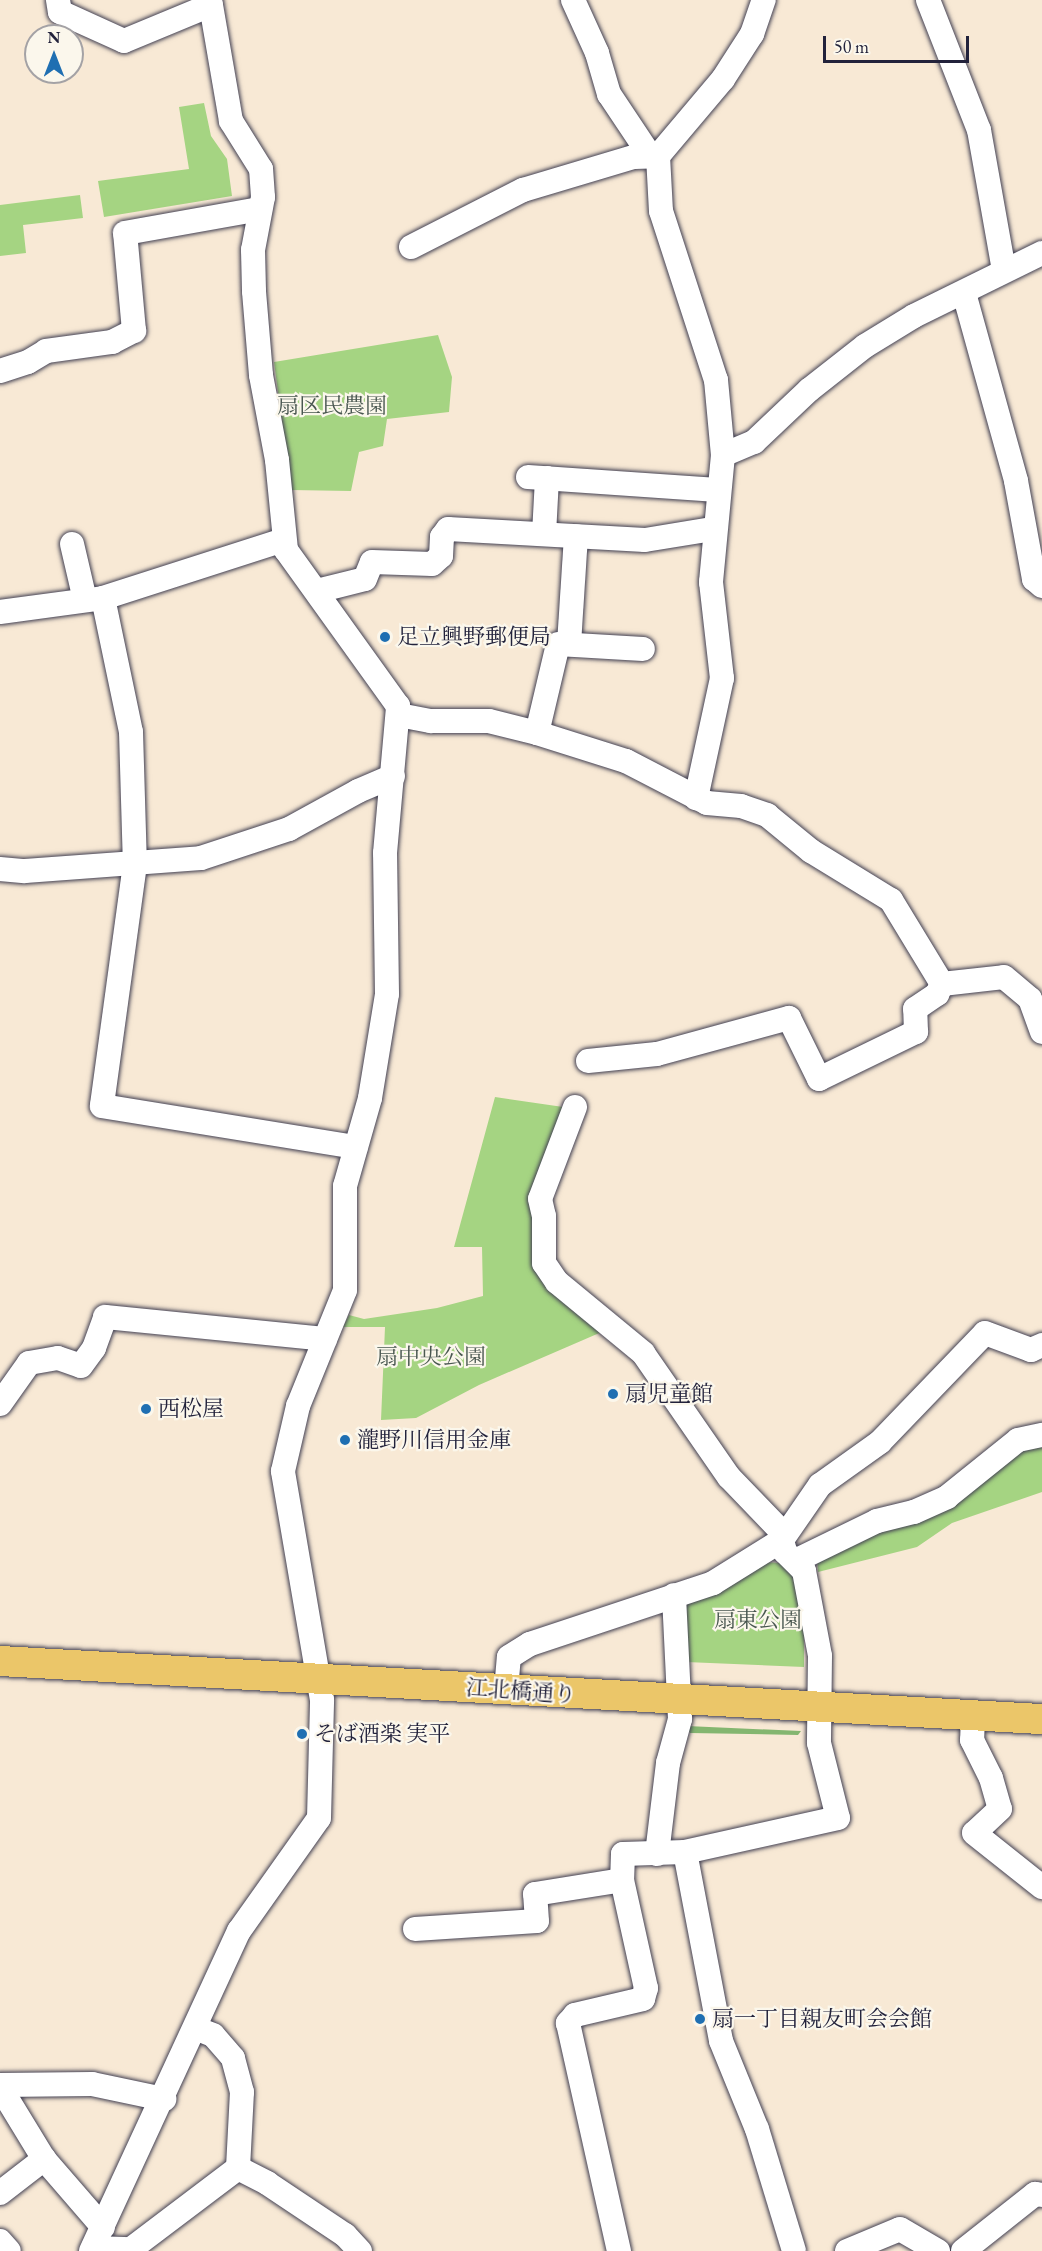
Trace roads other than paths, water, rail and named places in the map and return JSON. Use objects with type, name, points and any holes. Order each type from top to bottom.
[{"type":"main road","name":"江北橋通り","points":[[0,1661],[1042,1719]]},
{"type":"street","points":[[58,0],[60,12],[124,41],[211,2],[231,121],[261,169],[260,209],[254,250],[254,291],[284,540],[289,555],[398,706],[399,715],[385,853],[387,994],[375,1075],[345,1186],[345,1290],[298,1406],[283,1471],[320,1678],[319,1818],[239,1931],[197,2029],[96,2242]]},
{"type":"street","points":[[573,0],[597,53],[609,94],[653,155],[661,211],[716,380],[723,455],[714,529],[711,582],[722,678],[696,798]]},
{"type":"street","points":[[411,247],[523,190],[653,155],[723,79],[752,34],[764,0]]},
{"type":"street","points":[[928,0],[979,130],[1004,270]]},
{"type":"street","points":[[0,371],[28,362],[46,351],[112,342],[134,331],[125,233],[260,209]]},
{"type":"street","points":[[723,455],[754,442],[809,390],[865,346],[1004,270],[1042,253]]},
{"type":"street","points":[[964,293],[1016,481],[1034,579],[1042,586]]},
{"type":"street","points":[[544,534],[538,478],[718,490]]},
{"type":"street","points":[[317,591],[365,579],[372,562],[432,564],[441,556],[442,537],[448,529],[645,540],[714,529]]},
{"type":"street","points":[[569,644],[576,536]]},
{"type":"street","points":[[0,612],[94,599],[284,540]]},
{"type":"street","points":[[72,544],[94,599],[131,732],[135,864],[102,1106],[356,1147]]},
{"type":"street","points":[[537,733],[558,644],[642,649]]},
{"type":"street","points":[[399,715],[431,721],[489,721],[537,733],[626,761],[696,798],[767,815],[812,851],[891,900],[942,984]]},
{"type":"street","points":[[0,869],[135,864],[201,858],[289,830],[358,791],[393,776]]},
{"type":"street","points":[[942,984],[1004,977],[1036,996],[1042,1032]]},
{"type":"street","points":[[588,1061],[657,1053],[789,1018],[819,1079],[916,1032],[915,1010],[938,994],[942,984]]},
{"type":"street","points":[[575,1107],[540,1199],[544,1216],[544,1263],[557,1282],[643,1353],[729,1477],[779,1529],[785,1552],[796,1560],[804,1571],[817,1634],[819,1743],[838,1818],[685,1852],[623,1854],[622,1880],[646,1988],[642,1999],[575,2015],[568,2023],[619,2251]]},
{"type":"street","points":[[0,1404],[29,1363],[58,1358],[81,1366],[94,1348],[105,1317],[325,1339]]},
{"type":"street","points":[[506,1690],[509,1657],[530,1644],[714,1583],[782,1540],[820,1485],[880,1442],[985,1333],[1031,1350],[1042,1346]]},
{"type":"street","points":[[796,1560],[877,1521],[914,1512],[947,1497],[1018,1440],[1042,1436]]},
{"type":"street","points":[[657,1854],[668,1763],[679,1733],[680,1700],[674,1595]]},
{"type":"street","points":[[973,1715],[972,1740],[992,1778],[1000,1809],[974,1833],[1042,1887]]},
{"type":"street","points":[[685,1852],[721,2041],[757,2129],[794,2251]]},
{"type":"street","points":[[415,1929],[537,1921],[535,1894],[622,1880]]},
{"type":"street","points":[[164,2099],[92,2084],[0,2086],[96,2242],[131,2249],[237,2168],[242,2092],[236,2069],[232,2058],[213,2035],[197,2029]]},
{"type":"street","points":[[0,2193],[44,2159]]},
{"type":"street","points":[[237,2168],[335,2228],[360,2251]]},
{"type":"street","points":[[963,2251],[1035,2194],[1042,2195]]},
{"type":"street","points":[[847,2251],[900,2229],[938,2251]]},
{"type":"street","points":[[0,2241],[9,2251]]},
{"type":"place","name":"足立興野郵便局","points":[[385,637]]},
{"type":"place","name":"扇児童館","points":[[613,1394]]},
{"type":"place","name":"西松屋","points":[[146,1409]]},
{"type":"place","name":"瀧野川信用金庫","points":[[345,1440]]},
{"type":"place","name":"そば酒楽 実平","points":[[302,1734]]},
{"type":"place","name":"扇一丁目親友町会会館","points":[[700,2019]]},
{"type":"park label","name":"扇区民農園","points":[[332,406]]},
{"type":"park label","name":"扇中央公園","points":[[431,1357]]},
{"type":"park label","name":"扇東公園","points":[[758,1620]]}]
